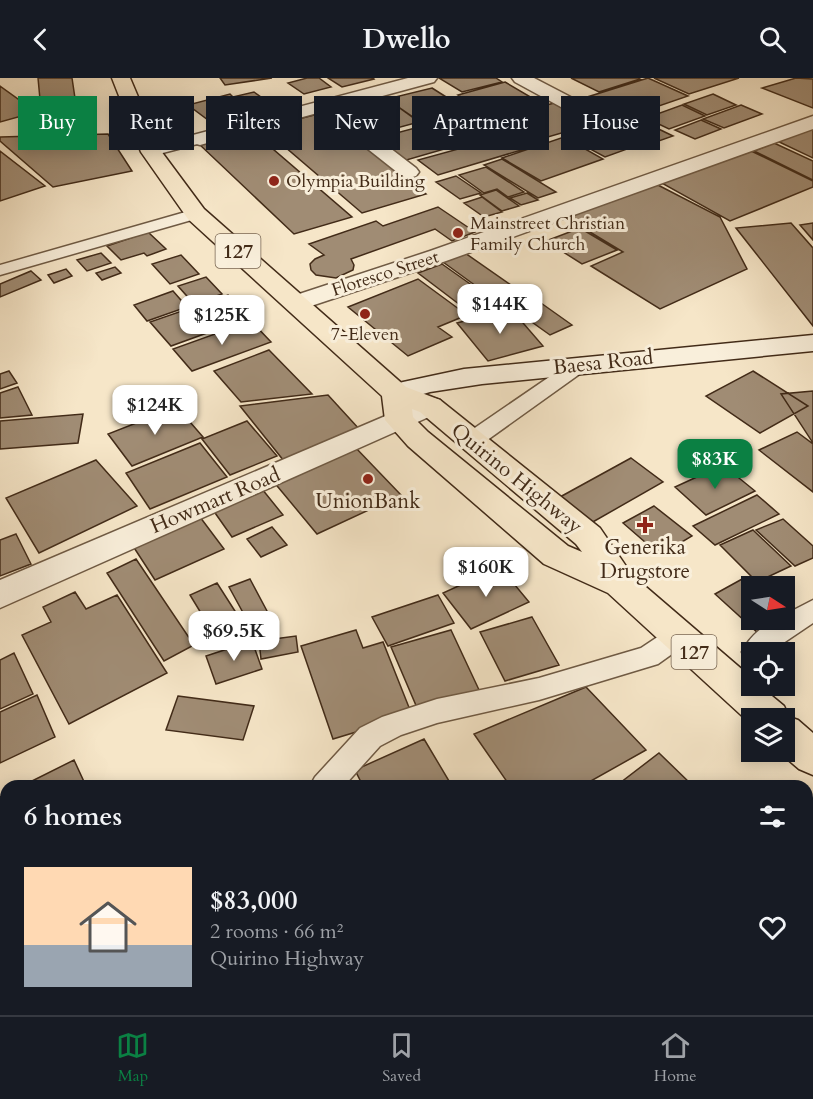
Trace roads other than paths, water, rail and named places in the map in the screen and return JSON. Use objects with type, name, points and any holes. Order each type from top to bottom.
[{"type":"main road","name":"Quirino Highway","points":[[121,78],[151,152],[196,214],[296,303],[398,406],[418,439],[556,555],[620,584]]},
{"type":"main road","name":"Quirino Highway","points":[[430,406],[588,536],[620,584],[677,637],[741,671]]},
{"type":"main road","points":[[795,741],[813,757]]},
{"type":"street","points":[[357,96],[428,78]]},
{"type":"street","points":[[521,78],[561,99]]},
{"type":"street","points":[[200,139],[314,107]]},
{"type":"street","name":"Floresco Street","points":[[296,303],[438,256],[813,122]]},
{"type":"street","points":[[380,150],[409,172]]},
{"type":"street","name":"Baesa Road","points":[[398,406],[434,382],[581,364],[813,343]]},
{"type":"street","name":"Howmart Road","points":[[0,595],[398,406],[430,406]]},
{"type":"lane","points":[[151,152],[200,139]]},
{"type":"lane","points":[[0,270],[196,214]]},
{"type":"lane","points":[[471,441],[581,364]]},
{"type":"lane","points":[[763,642],[813,610]]},
{"type":"lane","points":[[331,780],[370,737],[392,726],[437,711],[539,689],[649,656],[677,637]]},
{"type":"place","name":"Olympia Building","points":[[274,181]]},
{"type":"place","name":"Mainstreet Christian Family Church","points":[[458,233]]},
{"type":"place","name":"7-Eleven","points":[[365,314]]},
{"type":"place","name":"UnionBank","points":[[368,479]]},
{"type":"place","name":"Generika Drugstore","points":[[645,525]]}]
